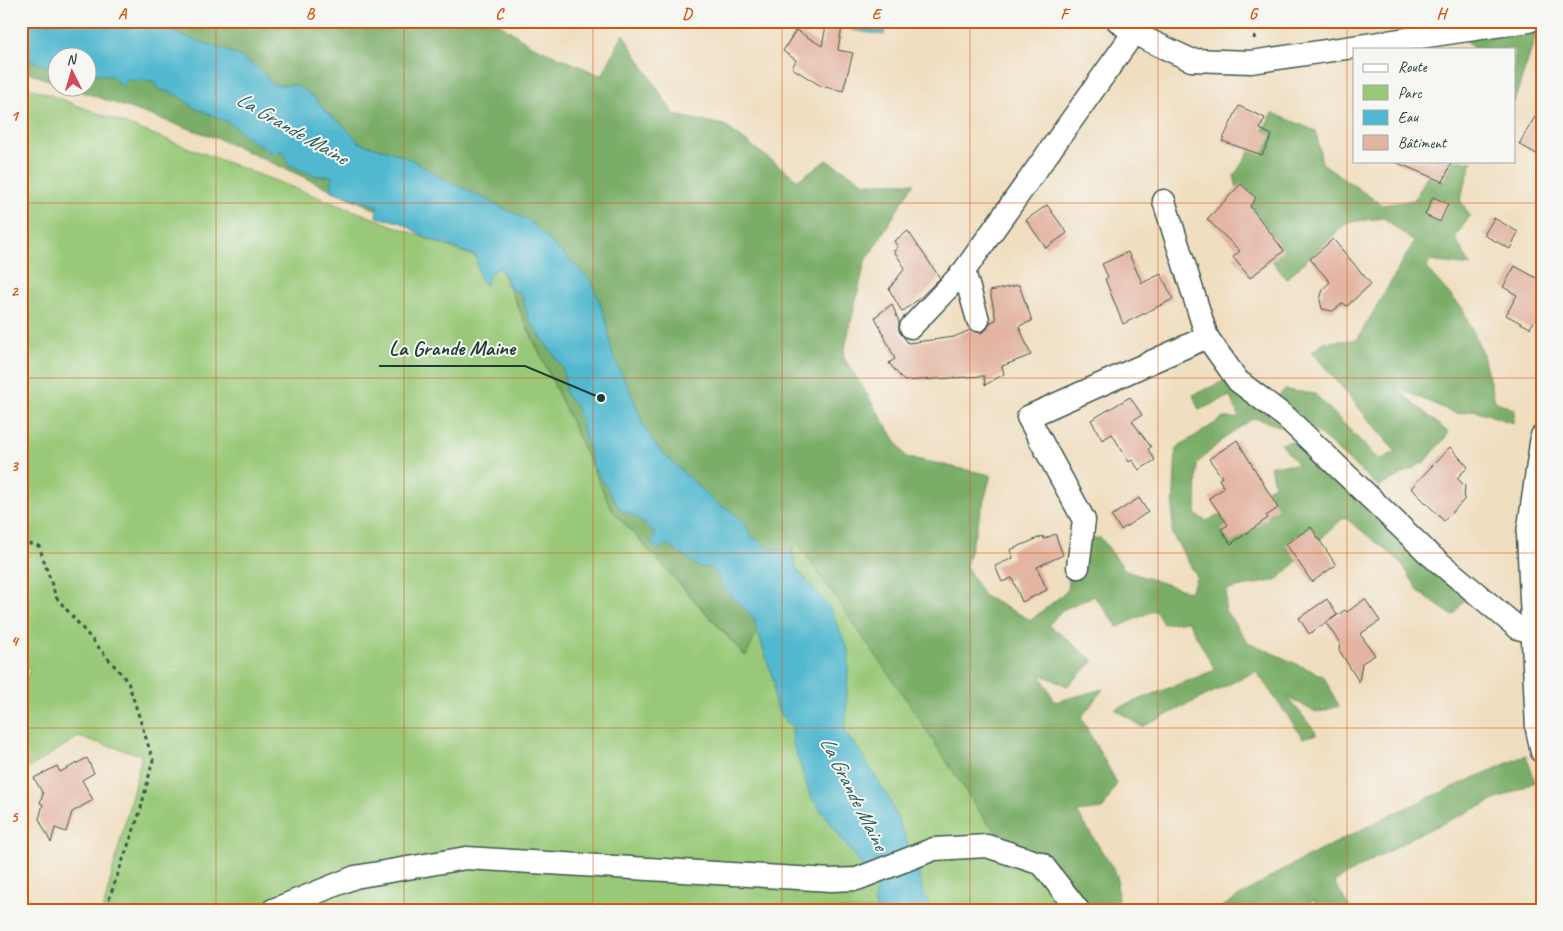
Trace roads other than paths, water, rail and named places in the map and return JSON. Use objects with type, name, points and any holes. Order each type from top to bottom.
[{"type":"street","points":[[911,327],[964,272],[1126,28],[1192,60],[1251,62],[1529,21]]},
{"type":"street","points":[[1164,202],[1207,337],[1238,381],[1287,418],[1428,553],[1518,628],[1532,632]]},
{"type":"street","points":[[964,272],[978,320]]},
{"type":"street","points":[[1078,566],[1084,520],[1028,417],[1207,337]]},
{"type":"street","points":[[1542,436],[1528,534],[1537,729],[1542,752]]},
{"type":"street","points":[[273,910],[355,877],[466,858],[822,879],[857,879],[934,849],[987,846],[1042,864],[1078,910]]},
{"type":"water","points":[[21,21],[140,21],[236,54],[261,70],[272,85],[295,85],[315,98],[328,114],[342,124],[360,143],[393,152],[412,160],[444,179],[530,221],[592,282],[606,319],[612,353],[634,400],[643,425],[656,446],[716,503],[730,510],[747,526],[751,536],[771,549],[790,550],[793,553],[796,568],[829,606],[849,652],[845,733],[861,753],[890,801],[917,865],[923,893],[932,910],[877,910],[874,902],[876,885],[811,797],[793,744],[792,727],[780,715],[774,700],[774,682],[753,617],[726,591],[712,567],[701,568],[667,544],[658,550],[651,543],[655,533],[639,519],[620,509],[593,466],[576,405],[566,395],[563,368],[529,320],[521,293],[511,289],[499,266],[490,274],[486,285],[480,281],[476,256],[427,238],[400,222],[376,217],[377,206],[332,191],[332,176],[316,176],[289,165],[282,151],[272,153],[249,139],[230,123],[195,108],[179,96],[157,88],[154,81],[126,80],[123,87],[111,76],[98,74],[98,48],[48,48],[48,66],[39,64],[21,56]]},
{"type":"water","points":[[853,21],[886,21],[884,35],[851,30]]},
{"type":"place","name":"La Grande Maine","points":[[601,398]]}]
